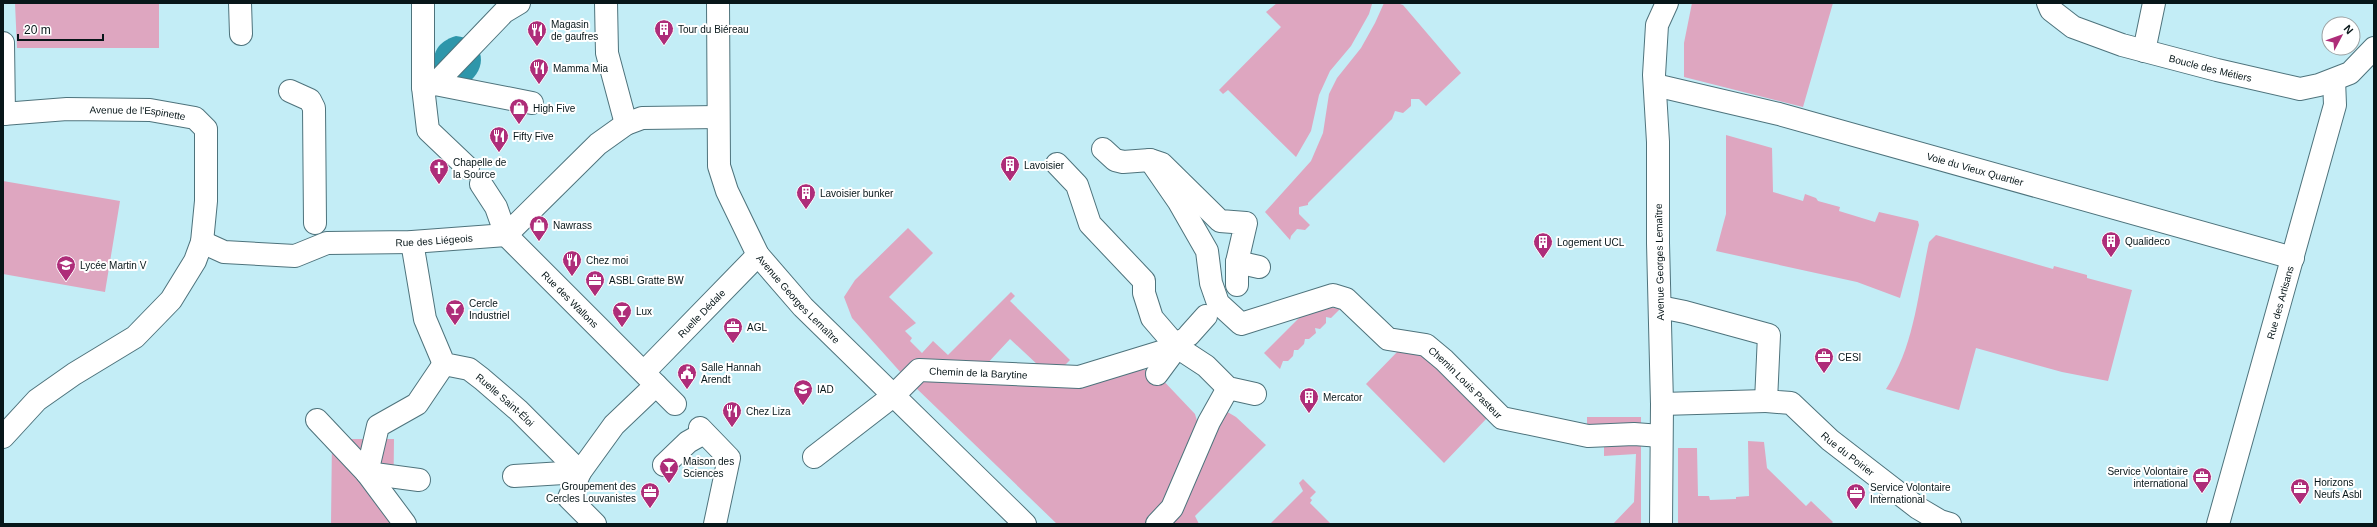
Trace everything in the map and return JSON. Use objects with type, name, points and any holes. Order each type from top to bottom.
[{"type":"street","points":[[240,3],[241,34]]},
{"type":"street","name":"Rue des Wallons","points":[[423,3],[415,38],[429,86],[428,130],[474,176],[496,207],[506,235],[675,404]]},
{"type":"street","points":[[606,3],[607,53],[626,124]]},
{"type":"street","name":"Avenue Georges Lemaître","points":[[718,3],[719,166],[727,191],[758,255],[803,307],[1025,524]]},
{"type":"street","name":"Avenue Georges Lemaître","points":[[1661,524],[1662,404],[1655,85],[1657,25],[1666,3]]},
{"type":"street","name":"Boucle des Métiers","points":[[2048,3],[2051,10],[2073,27],[2144,51],[2300,89],[2334,80],[2350,73],[2374,48]]},
{"type":"street","points":[[2144,51],[2154,3]]},
{"type":"street","points":[[429,86],[506,6]]},
{"type":"street","points":[[3,43],[4,114]]},
{"type":"street","name":"Rue des Artisans","points":[[2218,524],[2335,105],[2334,80]]},
{"type":"street","name":"Voie du Vieux Quartier","points":[[1655,85],[1779,114],[2293,258]]},
{"type":"street","points":[[429,86],[532,103]]},
{"type":"street","points":[[290,91],[310,100],[314,108],[315,223]]},
{"type":"street","name":"Avenue de l'Espinette","points":[[3,437],[37,400],[74,374],[134,337],[170,300],[195,261],[202,242],[206,201],[206,128],[195,118],[150,110],[67,109],[4,114]]},
{"type":"street","points":[[506,235],[598,144],[626,124],[642,118],[718,117]]},
{"type":"street","points":[[1103,149],[1115,160],[1124,162],[1150,160],[1162,164],[1220,221],[1246,223],[1237,262],[1220,302],[1183,341]]},
{"type":"street","points":[[1150,160],[1178,202],[1207,251],[1211,283],[1220,302]]},
{"type":"street","points":[[1057,164],[1077,185],[1090,224],[1144,281],[1144,293],[1152,318],[1183,341],[1228,388],[1255,394]]},
{"type":"street","name":"Rue des Liégeois","points":[[202,242],[224,252],[295,256],[327,243],[412,242],[506,235]]},
{"type":"street","points":[[367,473],[378,426],[417,404],[444,364],[425,319],[412,242]]},
{"type":"street","name":"Ruelle Dédale","points":[[650,379],[758,255]]},
{"type":"street","points":[[1237,262],[1259,267]]},
{"type":"street","name":"Chemin Louis Pasteur","points":[[1220,302],[1241,324],[1334,296],[1346,298],[1388,339],[1426,345],[1444,360],[1502,418],[1588,436],[1634,434],[1661,436]]},
{"type":"street","points":[[1660,307],[1685,312],[1769,335],[1766,401]]},
{"type":"street","name":"Chemin de la Barytine","points":[[814,457],[893,396],[919,370],[1079,377],[1152,366],[1183,341]]},
{"type":"street","name":"Ruelle Saint-Éloi","points":[[444,364],[469,369],[482,379],[580,472]]},
{"type":"street","points":[[595,524],[569,498],[580,472],[650,379]]},
{"type":"street","points":[[1160,523],[1172,508],[1208,422],[1228,388]]},
{"type":"street","name":"Rue du Poirier","points":[[1662,404],[1766,401],[1791,403],[1830,440],[1918,508],[1950,524]]},
{"type":"street","points":[[317,420],[367,473],[404,524]]},
{"type":"street","points":[[664,465],[702,430],[729,458],[715,524]]},
{"type":"street","points":[[514,476],[580,472]]},
{"type":"street","points":[[367,473],[419,480]]},
{"type":"shaded area","points":[[15,3],[159,3],[159,48],[17,48]]},
{"type":"shaded area","points":[[1277,3],[1372,4],[1369,14],[1351,46],[1330,71],[1319,95],[1311,131],[1296,157],[1228,90],[1223,94],[1219,90],[1281,27],[1266,12]]},
{"type":"shaded area","points":[[1384,3],[1397,3],[1403,5],[1461,73],[1426,106],[1419,99],[1411,99],[1411,106],[1403,113],[1395,111],[1392,119],[1308,203],[1308,205],[1299,207],[1299,214],[1310,225],[1305,230],[1297,229],[1291,236],[1290,240],[1265,212],[1311,161],[1323,133],[1329,94],[1337,78],[1361,48]]},
{"type":"shaded area","points":[[1692,3],[1833,3],[1803,107],[1684,77],[1684,43]]},
{"type":"shaded area","points":[[1726,135],[1772,148],[1773,192],[1803,201],[1805,194],[1816,198],[1818,201],[1840,207],[1839,211],[1875,222],[1879,212],[1918,221],[1919,225],[1900,298],[1857,282],[1716,251],[1726,214]]},
{"type":"shaded area","points":[[3,181],[120,201],[105,292],[3,274]]},
{"type":"shaded area","points":[[908,228],[933,253],[889,297],[916,323],[905,331],[912,338],[910,341],[922,353],[933,341],[948,355],[1011,292],[1015,296],[1010,301],[1070,360],[1063,367],[1039,366],[1010,339],[984,367],[903,375],[852,318],[844,297],[855,280]]},
{"type":"shaded area","points":[[1936,235],[2053,269],[2054,266],[2087,275],[2087,278],[2132,290],[2108,381],[2062,372],[1976,348],[1959,410],[1886,389],[1896,372],[1909,337],[1929,242]]},
{"type":"shaded area","points":[[1322,306],[1340,309],[1331,318],[1326,317],[1326,323],[1320,329],[1315,328],[1316,333],[1309,339],[1305,339],[1304,344],[1298,350],[1294,350],[1293,356],[1288,361],[1283,361],[1280,369],[1264,353],[1308,309]]},
{"type":"shaded area","points":[[1399,350],[1421,350],[1488,417],[1444,463],[1366,384]]},
{"type":"shaded area","points":[[1136,368],[1152,371],[1157,374],[1195,414],[1200,431],[1168,505],[1149,524],[1057,524],[914,386],[920,381],[1003,381]]},
{"type":"shaded area","points":[[1224,410],[1236,417],[1266,445],[1195,516],[1199,524],[1170,524]]},
{"type":"shaded area","points":[[1587,417],[1641,417],[1641,427],[1587,427]]},
{"type":"shaded area","points":[[332,439],[394,439],[393,524],[331,524]]},
{"type":"shaded area","points":[[1641,440],[1641,524],[1613,524],[1634,502],[1636,454],[1604,456],[1604,442]]},
{"type":"shaded area","points":[[1748,441],[1764,442],[1767,468],[1806,506],[1811,501],[1833,522],[1831,524],[1678,524],[1678,448],[1697,448],[1698,496],[1709,496],[1710,500],[1736,499],[1736,497],[1749,496]]},
{"type":"shaded area","points":[[1303,479],[1316,492],[1310,498],[1312,500],[1310,503],[1331,524],[1270,524],[1303,491],[1299,483]]},
{"type":"water","points":[[456,36],[472,41],[480,53],[480,67],[470,81],[436,71],[434,65],[435,54],[440,45],[444,41]]},
{"type":"place","name":"Tour du Biéreau","points":[[664,46]]},
{"type":"place","name":"Magasin de gaufres","points":[[537,47]]},
{"type":"place","name":"Mamma Mia","points":[[539,85]]},
{"type":"place","name":"High Five","points":[[519,125]]},
{"type":"place","name":"Fifty Five","points":[[499,153]]},
{"type":"place","name":"Lavoisier","points":[[1010,182]]},
{"type":"place","name":"Chapelle de la Source","points":[[439,185]]},
{"type":"place","name":"Lavoisier bunker","points":[[806,210]]},
{"type":"place","name":"Nawrass","points":[[539,242]]},
{"type":"place","name":"Qualideco","points":[[2111,258]]},
{"type":"place","name":"Logement UCL","points":[[1543,259]]},
{"type":"place","name":"Chez moi","points":[[572,277]]},
{"type":"place","name":"Lycée Martin V","points":[[66,282]]},
{"type":"place","name":"ASBL Gratte BW","points":[[595,297]]},
{"type":"place","name":"Cercle Industriel","points":[[455,326]]},
{"type":"place","name":"Lux","points":[[622,328]]},
{"type":"place","name":"AGL","points":[[733,344]]},
{"type":"place","name":"CESI","points":[[1824,374]]},
{"type":"place","name":"Salle Hannah Arendt","points":[[687,390]]},
{"type":"place","name":"IAD","points":[[803,406]]},
{"type":"place","name":"Mercator","points":[[1309,414]]},
{"type":"place","name":"Chez Liza","points":[[732,428]]},
{"type":"place","name":"Maison des Sciences","points":[[669,484]]},
{"type":"place","name":"Service Volontaire international","points":[[2202,494]]},
{"type":"place","name":"Horizons Neufs Asbl","points":[[2300,505]]},
{"type":"place","name":"Groupement des Cercles Louvanistes","points":[[650,509]]},
{"type":"place","name":"Service Volontaire International","points":[[1856,510]]}]
